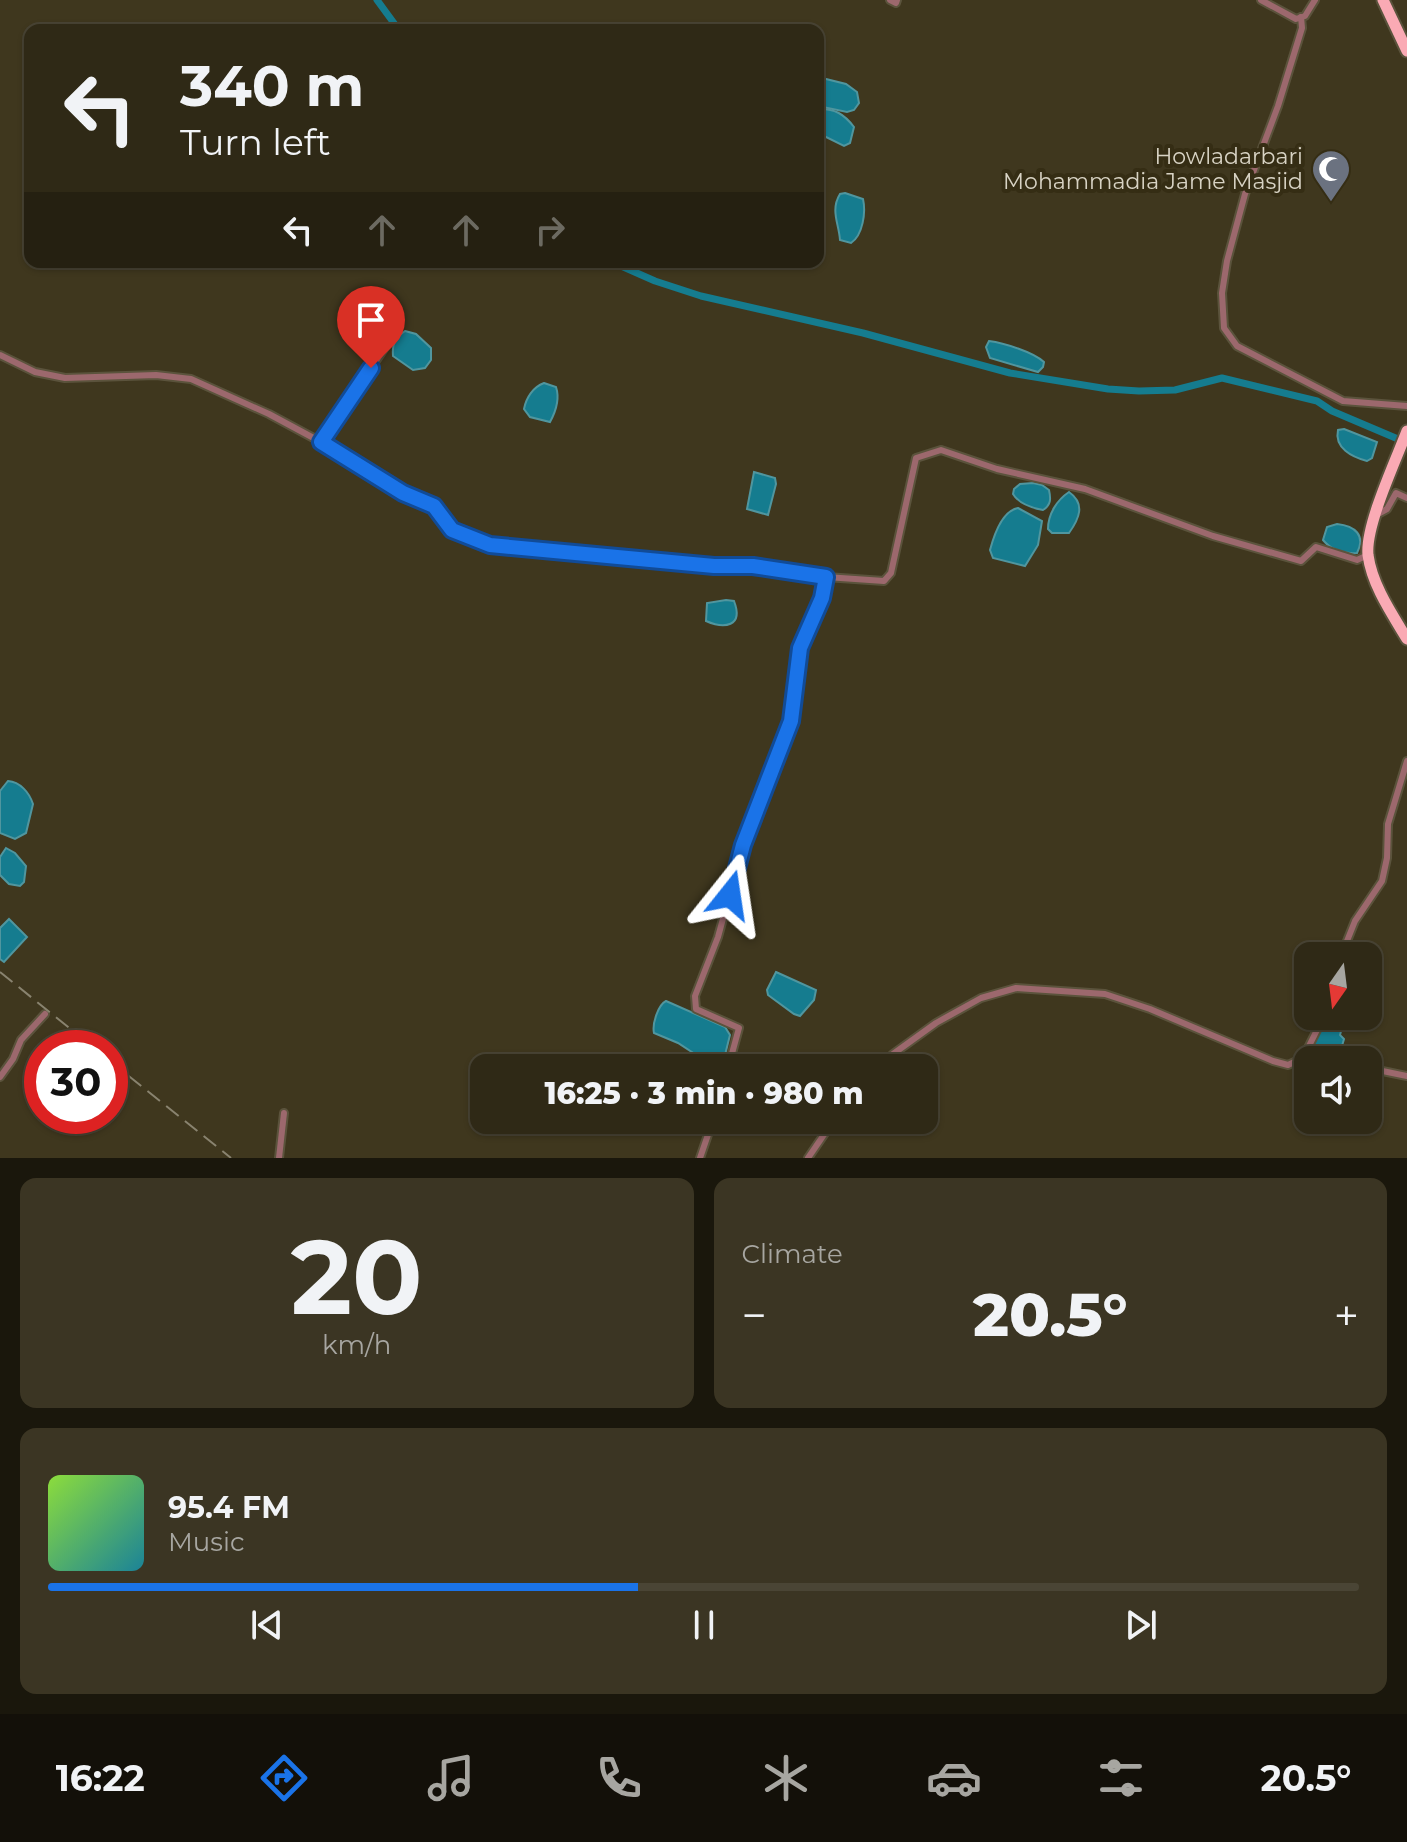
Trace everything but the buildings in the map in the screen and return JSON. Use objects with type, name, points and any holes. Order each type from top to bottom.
[{"type":"highway","points":[[1383,0],[1407,51]]},
{"type":"highway","points":[[1407,431],[1376,515],[1368,554],[1383,598],[1407,639]]},
{"type":"street","points":[[890,0],[896,3],[897,0]]},
{"type":"street","points":[[1261,0],[1296,19],[1305,16],[1315,0]]},
{"type":"street","points":[[1301,17],[1302,28],[1278,106],[1245,194],[1227,261],[1222,293],[1224,328],[1237,346],[1343,401],[1407,406]]},
{"type":"street","points":[[321,442],[388,343]]},
{"type":"street","points":[[0,355],[35,372],[65,378],[156,375],[191,379],[269,414],[321,442],[403,493],[434,506],[452,530],[490,545],[887,580],[916,458],[941,450],[997,469],[1085,489],[1267,553],[1301,561],[1316,547],[1357,560],[1368,554]]},
{"type":"street","points":[[1376,515],[1387,509],[1396,493],[1407,498]]},
{"type":"street","points":[[732,1054],[739,1028],[696,1009],[695,996],[718,937],[743,845],[791,721],[800,648],[822,598],[826,577]]},
{"type":"street","points":[[1347,942],[1355,921],[1382,881],[1387,858],[1388,824],[1407,761]]},
{"type":"street","points":[[893,1054],[936,1023],[981,998],[1016,988],[1105,994],[1150,1009],[1273,1061],[1288,1065],[1294,1062]]},
{"type":"street","points":[[0,1077],[13,1059],[21,1040],[45,1014]]},
{"type":"street","points":[[1382,1071],[1407,1076]]},
{"type":"street","points":[[279,1158],[284,1113]]},
{"type":"street","points":[[700,1158],[708,1134]]},
{"type":"street","points":[[808,1158],[824,1134]]},
{"type":"water","points":[[824,78],[846,84],[857,92],[859,103],[854,110],[847,112],[824,107]]},
{"type":"water","points":[[824,109],[842,115],[854,127],[850,143],[844,146],[824,136]]},
{"type":"water","points":[[840,194],[863,199],[864,204],[861,229],[851,243],[840,240],[836,217],[837,200]]},
{"type":"water","points":[[405,331],[416,334],[431,348],[431,360],[425,368],[413,370],[393,356],[395,342]]},
{"type":"water","points":[[989,341],[1033,355],[1044,362],[1043,367],[1038,372],[990,358],[986,347]]},
{"type":"water","points":[[544,383],[556,387],[557,391],[557,405],[550,422],[530,417],[524,409],[531,393]]},
{"type":"water","points":[[1344,429],[1377,442],[1372,458],[1367,461],[1341,447],[1338,430]]},
{"type":"water","points":[[754,472],[775,478],[768,515],[747,509]]},
{"type":"water","points":[[1033,483],[1049,490],[1050,502],[1043,510],[1022,503],[1013,494],[1020,484]]},
{"type":"water","points":[[1069,492],[1078,502],[1076,522],[1069,533],[1052,533],[1048,529],[1051,513]]},
{"type":"water","points":[[1018,508],[1042,521],[1038,545],[1025,566],[993,558],[990,550],[1003,519]]},
{"type":"water","points":[[1337,524],[1357,532],[1360,541],[1357,553],[1338,551],[1323,540],[1327,527]]},
{"type":"water","points":[[734,601],[734,621],[719,625],[706,621],[707,603]]},
{"type":"water","points":[[8,781],[24,788],[33,804],[26,833],[15,839],[0,833],[0,791]]},
{"type":"water","points":[[6,848],[26,866],[24,882],[20,886],[9,884],[0,875],[0,857]]},
{"type":"water","points":[[9,919],[27,937],[4,962],[0,959],[0,928]]},
{"type":"water","points":[[776,972],[816,990],[814,1000],[800,1016],[768,995],[767,990]]},
{"type":"water","points":[[666,1001],[725,1027],[730,1035],[725,1054],[695,1054],[654,1033],[660,1006]]},
{"type":"water","points":[[1341,1030],[1342,1046],[1311,1046],[1316,1032]]},
{"type":"waterway","points":[[377,0],[395,24]]},
{"type":"waterway","points":[[626,268],[701,296],[863,333],[1010,373],[1139,391],[1175,390],[1222,378],[1317,401],[1332,411],[1405,442]]},
{"type":"railway","points":[[0,972],[72,1030]]},
{"type":"railway","points":[[128,1075],[231,1158]]},
{"type":"place","name":"Howladarbari Mohammadia Jame Masjid","points":[[1331,203]]},
{"type":"route","points":[[371,368],[321,442],[403,493],[434,506],[452,530],[490,545],[714,566],[753,566],[826,577],[822,598],[800,648],[791,721],[743,845],[730,895]]}]
